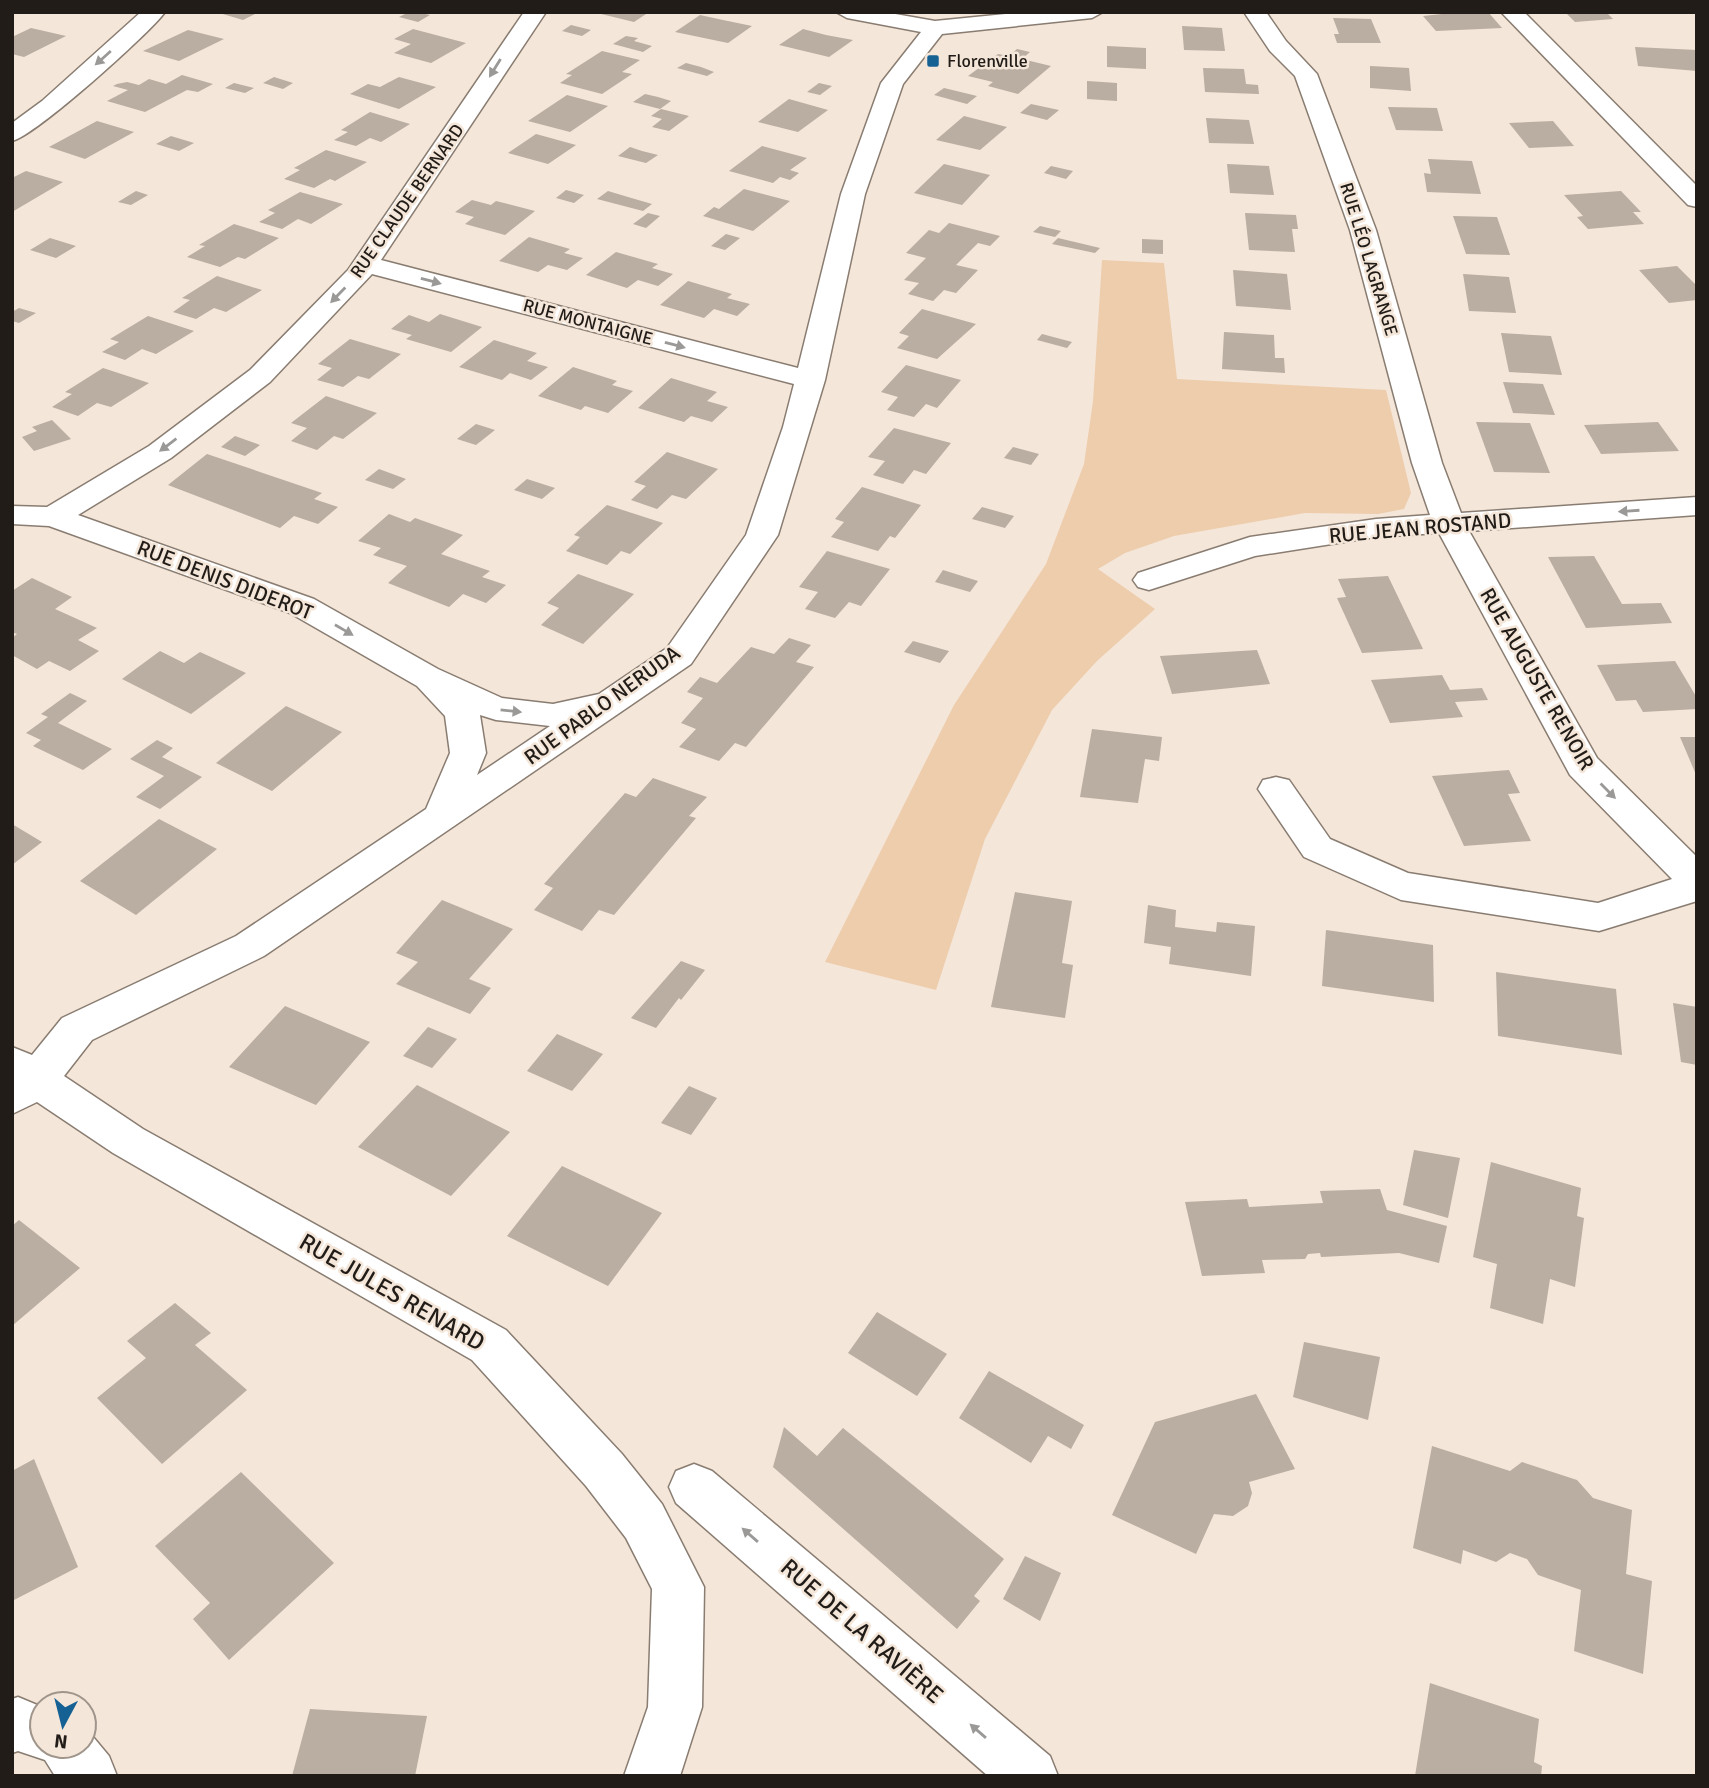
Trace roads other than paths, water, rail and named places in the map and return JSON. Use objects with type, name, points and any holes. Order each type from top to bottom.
[{"type":"street","points":[[12,134],[50,106],[154,12]]},
{"type":"street","name":"RUE CLAUDE BERNARD","points":[[53,516],[160,452],[260,376],[365,264],[535,12]]},
{"type":"street","points":[[847,12],[935,28],[1092,12]]},
{"type":"street","name":"RUE LÉO LAGRANGE","points":[[1255,12],[1278,46],[1306,74],[1363,230],[1427,463],[1449,523]]},
{"type":"street","points":[[1513,12],[1697,200]]},
{"type":"street","name":"RUE PABLO NERUDA","points":[[20,1080],[77,1029],[250,946],[679,656],[762,535],[799,427],[853,194],[892,83],[935,28]]},
{"type":"street","name":"RUE MONTAIGNE","points":[[365,264],[811,380]]},
{"type":"street","name":"RUE JEAN ROSTAND","points":[[1149,580],[1250,547],[1376,528],[1697,506]]},
{"type":"street","name":"RUE DENIS DIDEROT","points":[[12,515],[53,516],[302,606],[426,677],[496,709],[553,715],[616,701]]},
{"type":"street","name":"RUE AUGUSTE RENOIR","points":[[1276,789],[1317,848],[1401,886],[1599,917],[1696,886],[1681,863],[1583,766],[1449,523]]},
{"type":"street","name":"RUE DENIS DIDEROT","points":[[426,677],[462,713],[468,753],[441,817]]},
{"type":"street","name":"RUE JULES RENARD","points":[[20,1080],[489,1345],[604,1470],[644,1521],[678,1587],[675,1707],[652,1776]]},
{"type":"street","name":"RUE DE LA RAVIÈRE","points":[[694,1487],[1030,1776]]},
{"type":"street","points":[[77,1760],[89,1776]]},
{"type":"place","name":"Florenville","points":[[933,61]]}]
